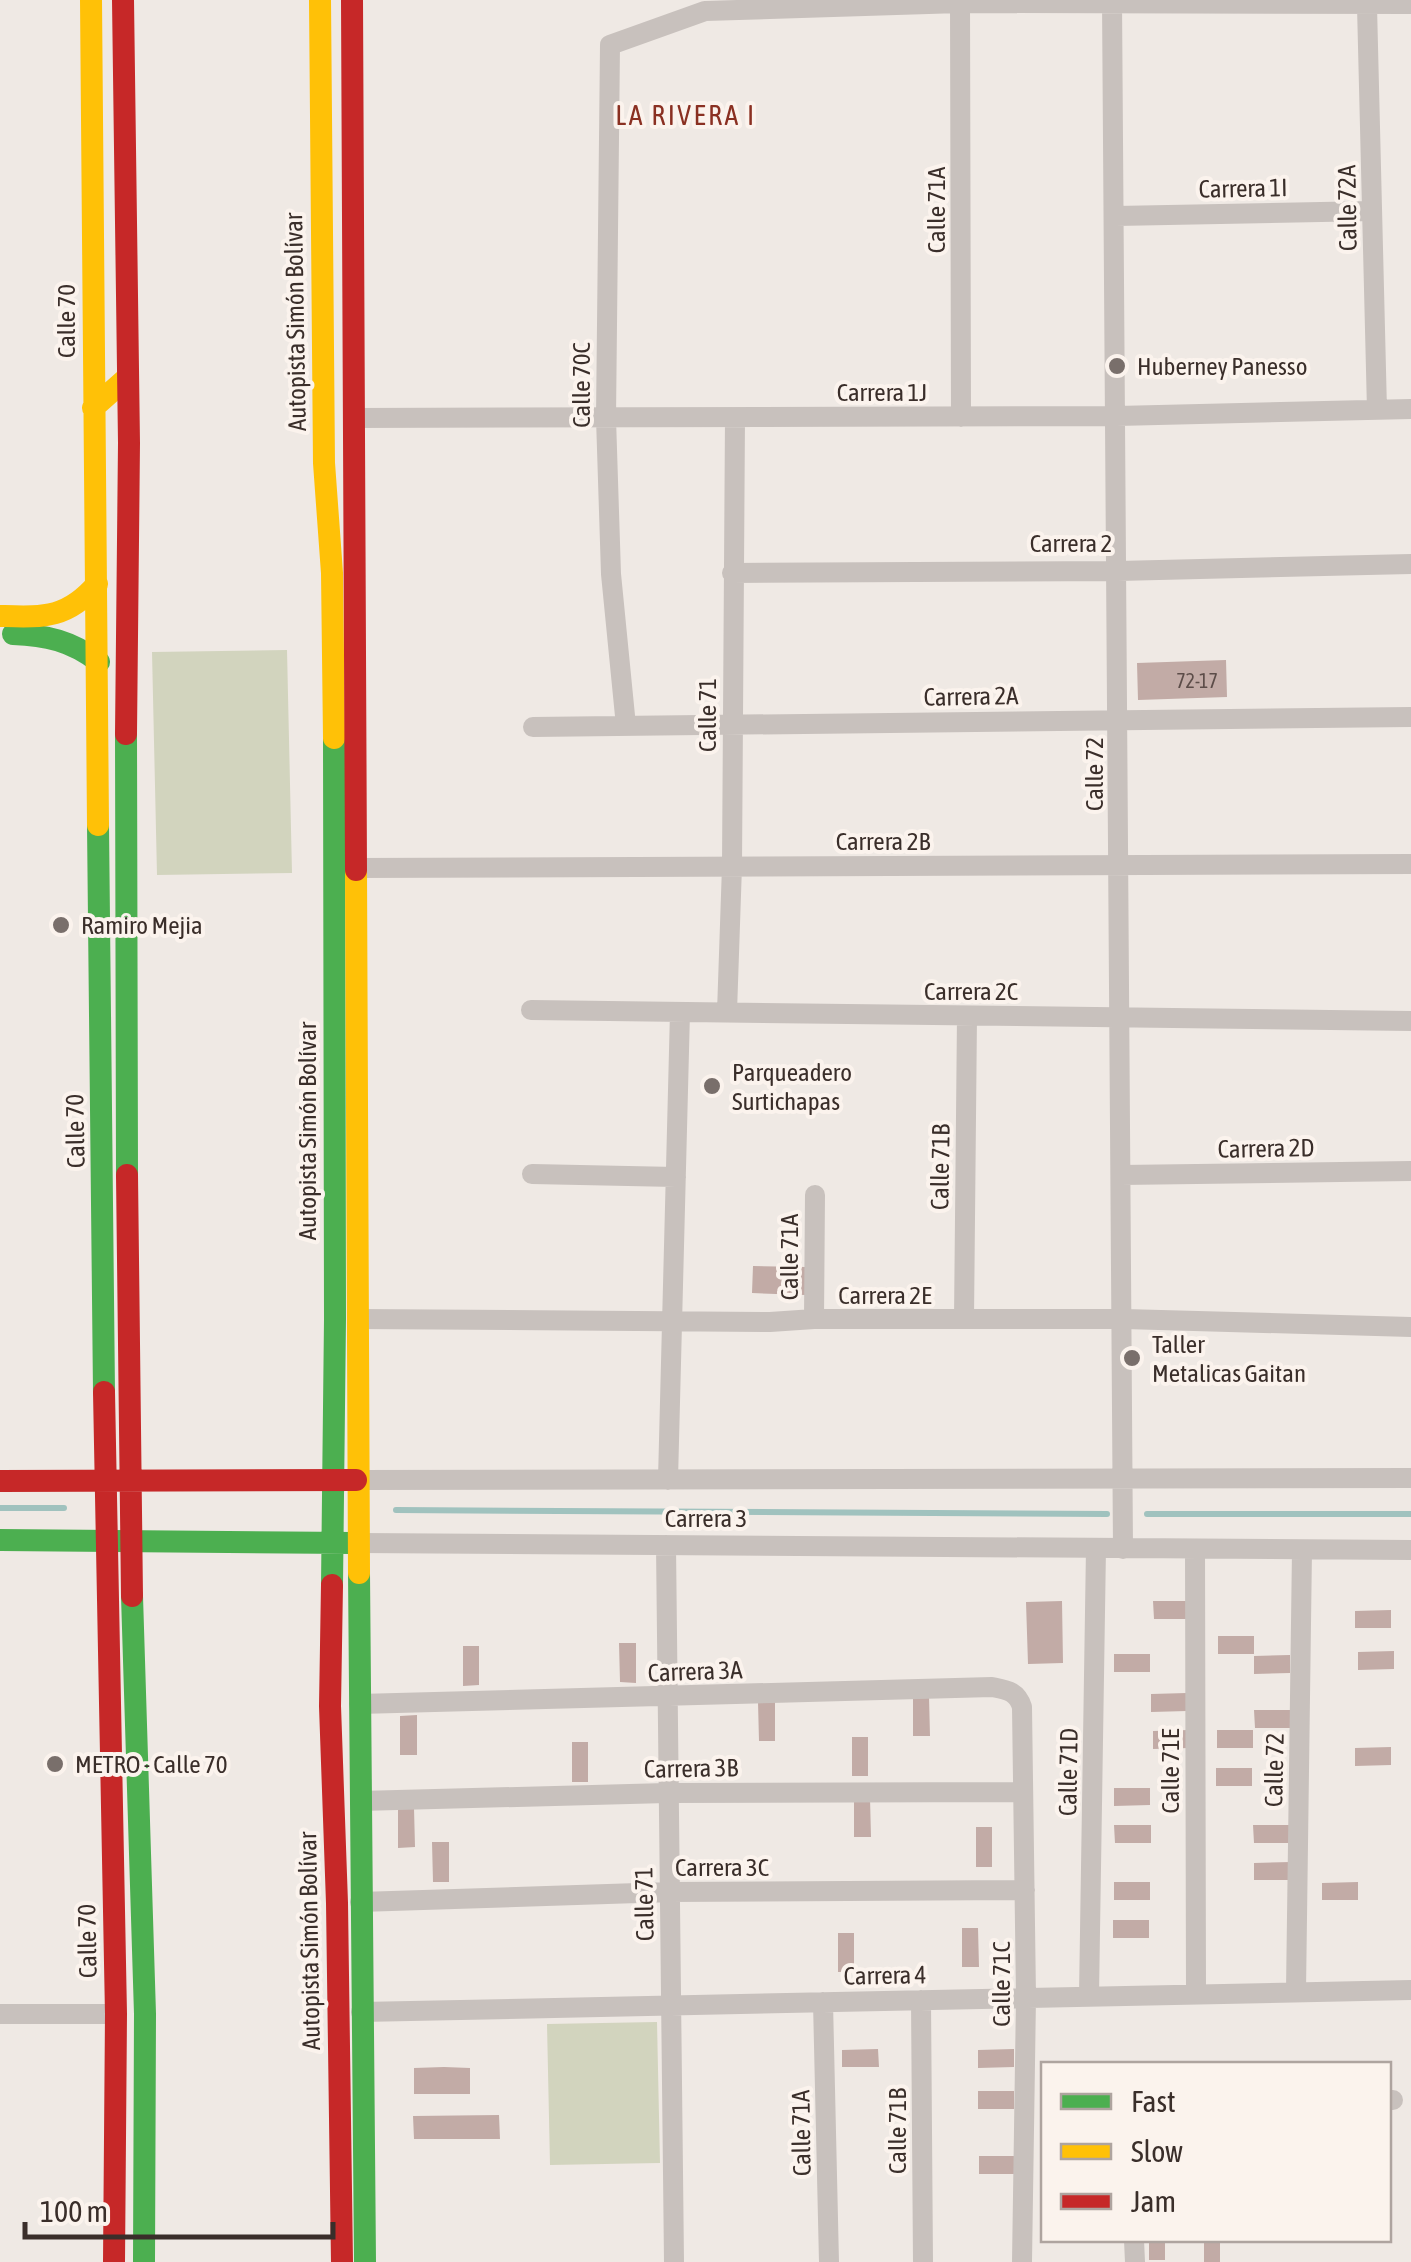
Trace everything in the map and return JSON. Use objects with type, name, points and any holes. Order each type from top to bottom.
[{"type":"main road","name":"Calle 70","points":[[92,0],[98,818],[119,1481],[106,1541],[116,2014],[114,2262]]},
{"type":"main road","points":[[123,0],[129,443],[119,1481],[130,1541],[145,2014],[144,2262]]},
{"type":"main road","name":"Autopista Simón Bolívar","points":[[320,0],[324,462],[332,572],[336,850],[330,1706],[338,1903],[342,2262]]},
{"type":"main road","points":[[352,0],[365,2262]]},
{"type":"main road","points":[[128,377],[93,414],[129,443]]},
{"type":"main road","points":[[324,462],[354,576]]},
{"type":"main road","points":[[0,616],[68,612],[84,601],[97,584]]},
{"type":"main road","points":[[0,634],[45,634],[65,639],[99,662]]},
{"type":"main road","points":[[125,872],[98,818],[126,758]]},
{"type":"main road","name":"Carrera 3","points":[[0,1481],[359,1480]]},
{"type":"main road","name":"Carrera 3","points":[[0,1540],[359,1543]]},
{"type":"street","name":"Calle 72","points":[[1112,2],[1124,1548]]},
{"type":"street","points":[[960,3],[1411,4]]},
{"type":"street","name":"Calle 70C","points":[[626,726],[611,574],[606,418],[610,45],[705,11],[960,3]]},
{"type":"street","name":"Calle 71A","points":[[960,3],[961,417]]},
{"type":"street","name":"Calle 72A","points":[[1367,6],[1377,410]]},
{"type":"street","name":"Carrera 1I","points":[[1116,216],[1372,211]]},
{"type":"street","name":"Carrera 1J","points":[[354,418],[1117,416],[1411,409]]},
{"type":"street","name":"Calle 71","points":[[726,1012],[732,866],[735,418]]},
{"type":"street","name":"Carrera 2","points":[[732,573],[1411,564]]},
{"type":"street","name":"Carrera 2A","points":[[532,727],[1411,716]]},
{"type":"street","name":"Carrera 2B","points":[[356,868],[1411,864]]},
{"type":"street","name":"Carrera 2C","points":[[531,1010],[1411,1021]]},
{"type":"street","points":[[668,1480],[680,1012]]},
{"type":"street","name":"Calle 71B","points":[[964,1319],[967,1016]]},
{"type":"street","name":"Carrera 2D","points":[[1121,1175],[1411,1171]]},
{"type":"street","points":[[532,1174],[676,1177]]},
{"type":"street","name":"Calle 71A","points":[[814,1319],[815,1195]]},
{"type":"street","name":"Carrera 2E","points":[[358,1319],[1124,1319],[1411,1326]]},
{"type":"street","name":"Carrera 3","points":[[359,1480],[1411,1478]]},
{"type":"street","name":"Carrera 3","points":[[359,1543],[1411,1550]]},
{"type":"street","name":"Calle 71","points":[[666,1545],[674,2262]]},
{"type":"street","name":"Calle 71D","points":[[1090,1996],[1096,1548]]},
{"type":"street","name":"Calle 71E","points":[[1195,1549],[1196,1993]]},
{"type":"street","name":"Calle 72","points":[[1296,1991],[1302,1550]]},
{"type":"street","name":"Carrera 3A","points":[[360,1704],[992,1687],[1009,1690],[1018,1696],[1022,1707]]},
{"type":"street","name":"Calle 71C","points":[[1022,1707],[1026,1890],[1022,2262]]},
{"type":"street","name":"Carrera 3B","points":[[360,1802],[668,1792],[1023,1792]]},
{"type":"street","name":"Carrera 3C","points":[[360,1902],[669,1892],[1026,1890]]},
{"type":"street","name":"Carrera 4","points":[[361,2012],[1411,1990]]},
{"type":"street","name":"Calle 71B","points":[[921,2000],[923,2262]]},
{"type":"street","name":"Calle 71A","points":[[823,2002],[829,2262]]},
{"type":"street","points":[[0,2014],[116,2014]]},
{"type":"green space","points":[[287,650],[292,873],[157,875],[152,652]]},
{"type":"green space","points":[[657,2022],[660,2163],[550,2165],[547,2024]]},
{"type":"building","points":[[1226,660],[1227,697],[1138,700],[1137,663]]},
{"type":"building","points":[[753,1266],[806,1267],[805,1295],[752,1293]]},
{"type":"building","points":[[1062,1601],[1063,1663],[1028,1664],[1026,1602]]},
{"type":"building","points":[[1153,1601],[1190,1601],[1190,1619],[1154,1619]]},
{"type":"building","points":[[1391,1610],[1391,1628],[1355,1628],[1355,1611]]},
{"type":"building","points":[[1218,1636],[1254,1636],[1254,1654],[1218,1654]]},
{"type":"building","points":[[619,1643],[636,1643],[636,1683],[620,1682]]},
{"type":"building","points":[[463,1646],[479,1646],[479,1685],[463,1686]]},
{"type":"building","points":[[1394,1651],[1394,1669],[1358,1670],[1358,1652]]},
{"type":"building","points":[[1114,1654],[1150,1654],[1150,1672],[1114,1672]]},
{"type":"building","points":[[1290,1655],[1290,1673],[1254,1674],[1254,1656]]},
{"type":"building","points":[[1187,1693],[1187,1711],[1151,1712],[1151,1694]]},
{"type":"building","points":[[913,1696],[929,1696],[930,1736],[913,1736]]},
{"type":"building","points":[[758,1702],[775,1702],[775,1741],[759,1741]]},
{"type":"building","points":[[1254,1710],[1290,1710],[1291,1728],[1255,1728]]},
{"type":"building","points":[[417,1715],[417,1755],[400,1755],[400,1716]]},
{"type":"building","points":[[1189,1730],[1189,1748],[1153,1749],[1153,1731]]},
{"type":"building","points":[[1217,1730],[1253,1730],[1253,1748],[1217,1748]]},
{"type":"building","points":[[852,1737],[868,1737],[868,1776],[852,1776]]},
{"type":"building","points":[[572,1742],[588,1742],[588,1782],[572,1782]]},
{"type":"building","points":[[1391,1747],[1391,1765],[1355,1766],[1355,1748]]},
{"type":"building","points":[[1216,1768],[1252,1768],[1252,1786],[1216,1786]]},
{"type":"building","points":[[1114,1788],[1150,1788],[1150,1805],[1114,1806]]},
{"type":"building","points":[[854,1798],[870,1798],[871,1837],[854,1837]]},
{"type":"building","points":[[398,1808],[414,1808],[415,1847],[398,1848]]},
{"type":"building","points":[[1114,1825],[1151,1825],[1151,1843],[1115,1843]]},
{"type":"building","points":[[1253,1825],[1290,1825],[1290,1843],[1254,1843]]},
{"type":"building","points":[[976,1827],[992,1827],[992,1867],[976,1867]]},
{"type":"building","points":[[432,1842],[449,1842],[449,1882],[433,1882]]},
{"type":"building","points":[[1291,1862],[1291,1880],[1254,1880],[1254,1863]]},
{"type":"building","points":[[1114,1882],[1150,1882],[1150,1900],[1114,1900]]},
{"type":"building","points":[[1358,1882],[1358,1900],[1322,1900],[1322,1883]]},
{"type":"building","points":[[1113,1920],[1149,1920],[1149,1938],[1113,1938]]},
{"type":"building","points":[[962,1928],[978,1928],[979,1967],[962,1967]]},
{"type":"building","points":[[838,1933],[854,1933],[854,1972],[838,1972]]},
{"type":"building","points":[[878,2049],[879,2067],[842,2067],[842,2050]]},
{"type":"building","points":[[1014,2049],[1014,2067],[978,2068],[978,2050]]},
{"type":"building","points":[[414,2068],[470,2068],[470,2094],[414,2094]]},
{"type":"building","points":[[978,2091],[1014,2091],[1014,2109],[978,2109]]},
{"type":"building","points":[[499,2115],[500,2139],[414,2139],[413,2116]]},
{"type":"building","points":[[979,2156],[1015,2156],[1015,2174],[979,2174]]},
{"type":"building","points":[[1149,2242],[1165,2242],[1165,2260],[1149,2260]]},
{"type":"building","points":[[1204,2242],[1220,2242],[1220,2262],[1204,2262]]},
{"type":"waterway","points":[[0,1508],[64,1508]]},
{"type":"waterway","points":[[396,1510],[1107,1514]]},
{"type":"waterway","points":[[1147,1514],[1411,1514]]},
{"type":"traffic: fast","points":[[13,634],[58,640],[99,662]]},
{"type":"traffic: fast","points":[[126,734],[127,1175]]},
{"type":"traffic: fast","points":[[332,1585],[334,738]]},
{"type":"traffic: fast","points":[[98,825],[104,1392]]},
{"type":"traffic: fast","points":[[0,1540],[352,1543]]},
{"type":"traffic: fast","points":[[359,1573],[365,2262]]},
{"type":"traffic: fast","points":[[132,1596],[145,2014],[144,2262]]},
{"type":"traffic: slow","points":[[91,0],[98,825]]},
{"type":"traffic: slow","points":[[320,0],[324,463],[332,573],[334,738]]},
{"type":"traffic: slow","points":[[93,408],[128,377]]},
{"type":"traffic: slow","points":[[0,616],[53,614],[75,604],[97,584]]},
{"type":"traffic: slow","points":[[356,870],[359,1573]]},
{"type":"traffic: jam","points":[[123,0],[129,443],[126,734]]},
{"type":"traffic: jam","points":[[352,0],[356,870]]},
{"type":"traffic: jam","points":[[127,1175],[132,1596]]},
{"type":"traffic: jam","points":[[104,1392],[116,2014],[114,2262]]},
{"type":"traffic: jam","points":[[0,1481],[356,1480]]},
{"type":"traffic: jam","points":[[332,1585],[330,1706],[342,2262]]},
{"type":"place","name":"Huberney Panesso","points":[[1117,366]]},
{"type":"place","name":"Ramiro Mejia","points":[[61,925]]},
{"type":"place","name":"Parqueadero Surtichapas","points":[[712,1086]]},
{"type":"place","name":"Taller Metalicas Gaitan","points":[[1132,1358]]},
{"type":"place","name":"METRO - Calle 70","points":[[55,1764]]},
{"type":"district","name":"LA RIVERA I","points":[[686,115]]}]
